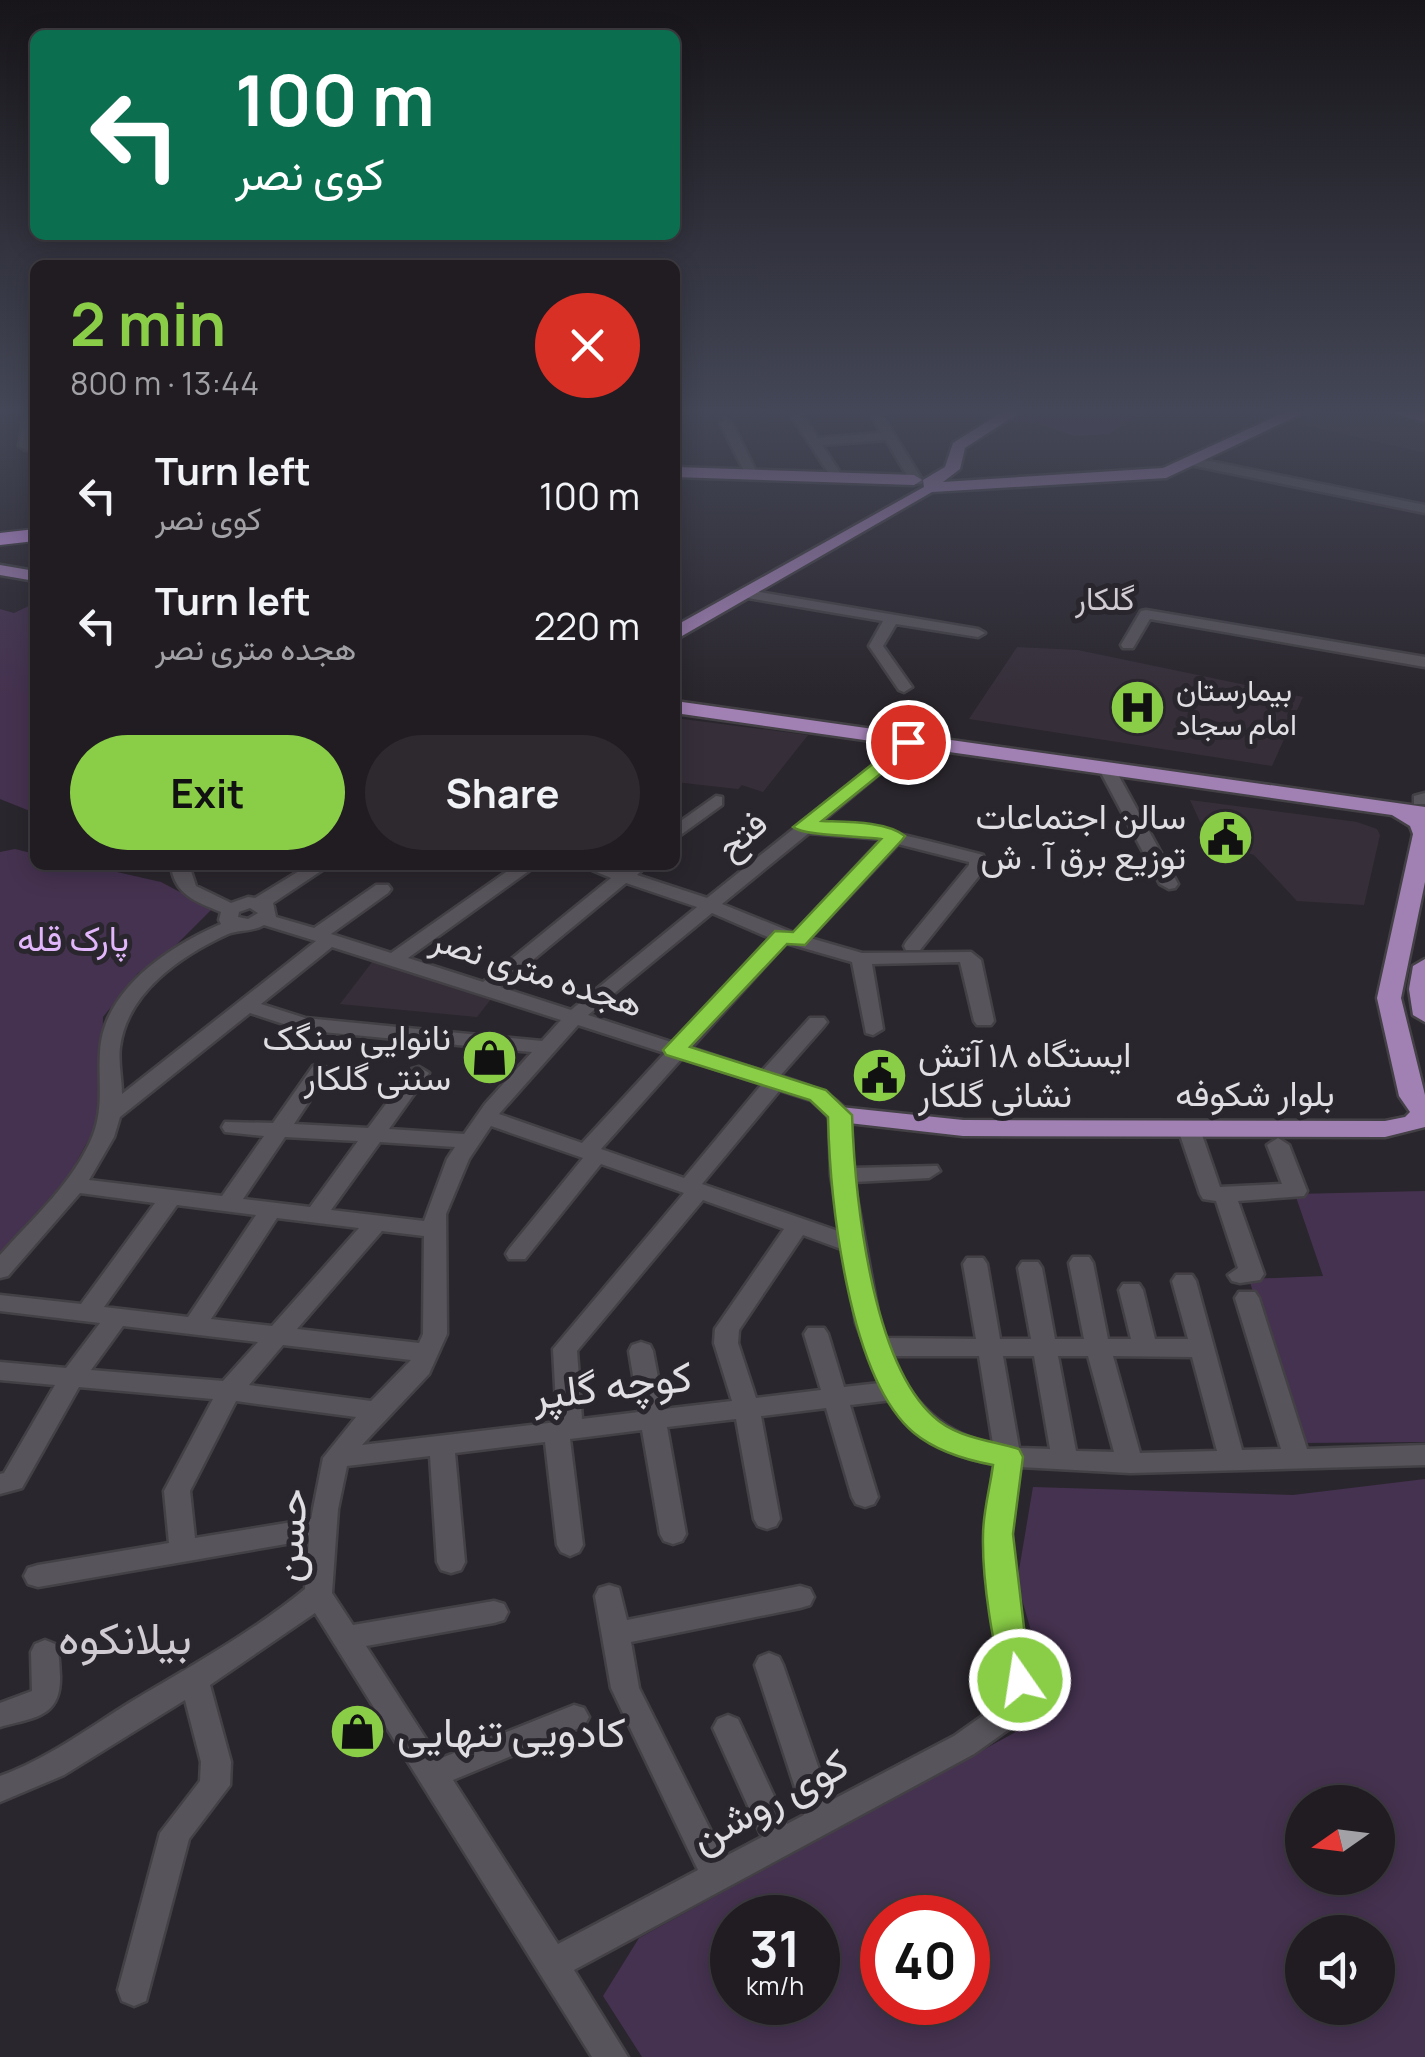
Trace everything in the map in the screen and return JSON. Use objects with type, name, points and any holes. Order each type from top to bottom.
[{"type":"highway","points":[[0,539],[30,536]]},
{"type":"highway","points":[[0,550],[30,547]]},
{"type":"main road","points":[[680,631],[891,505]]},
{"type":"main road","points":[[0,570],[30,575]]},
{"type":"main road","points":[[680,697],[1418,804]]},
{"type":"main road","points":[[680,708],[1107,770],[1418,804]]},
{"type":"main road","name":"بلوار شکوفه","points":[[840,1115],[963,1128],[1386,1129],[1413,1124],[1425,1112],[1412,1096],[1389,998],[1424,834],[1418,804]]},
{"type":"main road","points":[[1425,966],[1420,989],[1425,1015]]},
{"type":"street","points":[[747,594],[978,633]]},
{"type":"street","points":[[1128,644],[1146,614],[1425,662]]},
{"type":"street","points":[[892,618],[876,646],[904,687]]},
{"type":"street","name":"فتح","points":[[572,1018],[908,742]]},
{"type":"street","points":[[1107,770],[1168,884]]},
{"type":"street","points":[[680,830],[716,801]]},
{"type":"street","points":[[803,827],[850,828],[895,836],[977,859],[978,866],[913,946]]},
{"type":"street","points":[[517,1254],[674,1050],[895,836]]},
{"type":"street","points":[[180,870],[186,889],[234,916]]},
{"type":"street","points":[[393,960],[521,870]]},
{"type":"street","points":[[485,990],[630,871],[790,938],[861,960],[964,956],[971,960],[984,1020]]},
{"type":"street","points":[[0,1270],[85,1170],[110,1114],[110,1044],[118,1018],[144,984],[172,961],[234,916],[263,911],[298,873]]},
{"type":"street","points":[[110,1114],[246,1006],[382,889]]},
{"type":"street","name":"هجده متری نصر","points":[[263,911],[323,937],[818,1095],[840,1115]]},
{"type":"street","points":[[861,960],[873,1029]]},
{"type":"street","points":[[246,1006],[302,1024],[543,1047]]},
{"type":"street","name":"حسن","points":[[572,1018],[543,1047],[458,1159],[435,1214],[435,1334],[420,1368],[336,1458],[318,1594],[611,2057]]},
{"type":"street","points":[[570,1545],[563,1431],[565,1348],[693,1189],[817,1022]]},
{"type":"street","points":[[228,1204],[320,1070]]},
{"type":"street","points":[[316,1215],[418,1072]]},
{"type":"street","points":[[840,1115],[842,1176],[868,1324],[888,1376],[924,1425],[968,1449],[1008,1457],[1130,1463],[1425,1455]]},
{"type":"street","points":[[487,1117],[854,1245]]},
{"type":"street","points":[[233,1127],[470,1141]]},
{"type":"street","points":[[1188,1129],[1211,1194],[1296,1191],[1278,1145]]},
{"type":"street","points":[[842,1176],[929,1172]]},
{"type":"street","points":[[72,1185],[435,1230]]},
{"type":"street","points":[[1224,1194],[1252,1274],[1243,1286],[1297,1458]]},
{"type":"street","points":[[87,1314],[170,1197]]},
{"type":"street","points":[[194,1326],[272,1210]]},
{"type":"street","points":[[184,1551],[177,1491],[229,1391],[377,1222]]},
{"type":"street","points":[[767,1519],[747,1409],[726,1343],[728,1329],[798,1226]]},
{"type":"street","points":[[1081,1263],[1098,1347],[1130,1463]]},
{"type":"street","points":[[975,1264],[1008,1457]]},
{"type":"street","points":[[1030,1268],[1065,1460]]},
{"type":"street","points":[[1184,1282],[1232,1460]]},
{"type":"street","points":[[1131,1290],[1145,1347]]},
{"type":"street","points":[[0,1303],[426,1353]]},
{"type":"street","points":[[0,1484],[13,1481],[71,1379],[116,1317]]},
{"type":"street","points":[[816,1334],[865,1498]]},
{"type":"street","points":[[877,1347],[1200,1348]]},
{"type":"street","points":[[641,1352],[674,1534]]},
{"type":"street","points":[[0,1372],[229,1391],[376,1411]]},
{"type":"street","name":"کوچه گلپر","points":[[336,1458],[898,1390]]},
{"type":"street","points":[[442,1446],[451,1562]]},
{"type":"street","name":"کوی روشن","points":[[553,1964],[964,1745],[1006,1716],[1020,1680],[1006,1618],[998,1534],[1008,1457]]},
{"type":"street","points":[[38,1576],[324,1527]]},
{"type":"street","points":[[0,1789],[91,1742],[194,1679],[295,1614],[318,1594]]},
{"type":"street","points":[[609,1596],[625,1688],[717,1876]]},
{"type":"street","points":[[616,1634],[800,1597]]},
{"type":"street","points":[[346,1638],[494,1612]]},
{"type":"street","points":[[0,1714],[36,1704],[46,1696],[45,1652]]},
{"type":"street","points":[[768,1666],[821,1821]]},
{"type":"street","points":[[134,1990],[176,1832],[216,1785],[216,1762],[194,1679]]},
{"type":"street","points":[[433,1775],[574,1717]]},
{"type":"street","points":[[728,1728],[780,1843]]},
{"type":"shaded area","name":"بیمارستان امام سجاد","points":[[1017,647],[1078,650],[1303,697],[1272,766],[969,719]]},
{"type":"shaded area","points":[[680,719],[808,735],[763,792],[742,785],[738,789],[680,783]]},
{"type":"shaded area","points":[[1190,800],[1357,822],[1377,829],[1380,835],[1364,905],[1297,901],[1254,855],[1209,841]]},
{"type":"shaded area","points":[[373,961],[491,999],[477,1017],[340,1004]]},
{"type":"green space","points":[[30,605],[30,811],[0,799],[0,609],[14,613]]},
{"type":"green space","name":"پارک قله","points":[[15,849],[30,853],[30,870],[108,870],[161,882],[212,909],[165,956],[138,973],[103,1017],[101,1116],[69,1176],[0,1254],[0,852]]},
{"type":"green space","points":[[1425,1191],[1425,1442],[1299,1443],[1249,1279],[1323,1276],[1295,1194]]},
{"type":"green space","points":[[1425,1479],[1425,2057],[642,2057],[603,1996],[639,1938],[710,1899],[710,2025],[840,2025],[840,1895],[718,1895],[1054,1711],[1017,1582],[1033,1487],[1293,1495]]},
{"type":"place","name":"بیمارستان امام سجاد","points":[[1137,708]]},
{"type":"place","name":"سالن اجتماعات توزیع برق آ . ش","points":[[1225,837]]},
{"type":"place","name":"نانوایی سنگک سنتی گلکار","points":[[490,1058]]},
{"type":"place","name":"ایستگاه ۱۸ آتش نشانی گلکار","points":[[879,1075]]},
{"type":"place","name":"کادویی تنهایی","points":[[358,1732]]},
{"type":"district","name":"گلکار","points":[[1105,599]]},
{"type":"district","name":"بیلانکوه","points":[[125,1638]]},
{"type":"route","points":[[908,742],[803,827],[850,828],[895,836],[798,940],[782,936],[674,1050],[818,1095],[840,1115],[842,1176],[868,1324],[888,1376],[924,1425],[968,1449],[1008,1457],[998,1534],[1009,1636],[1020,1680]]}]
